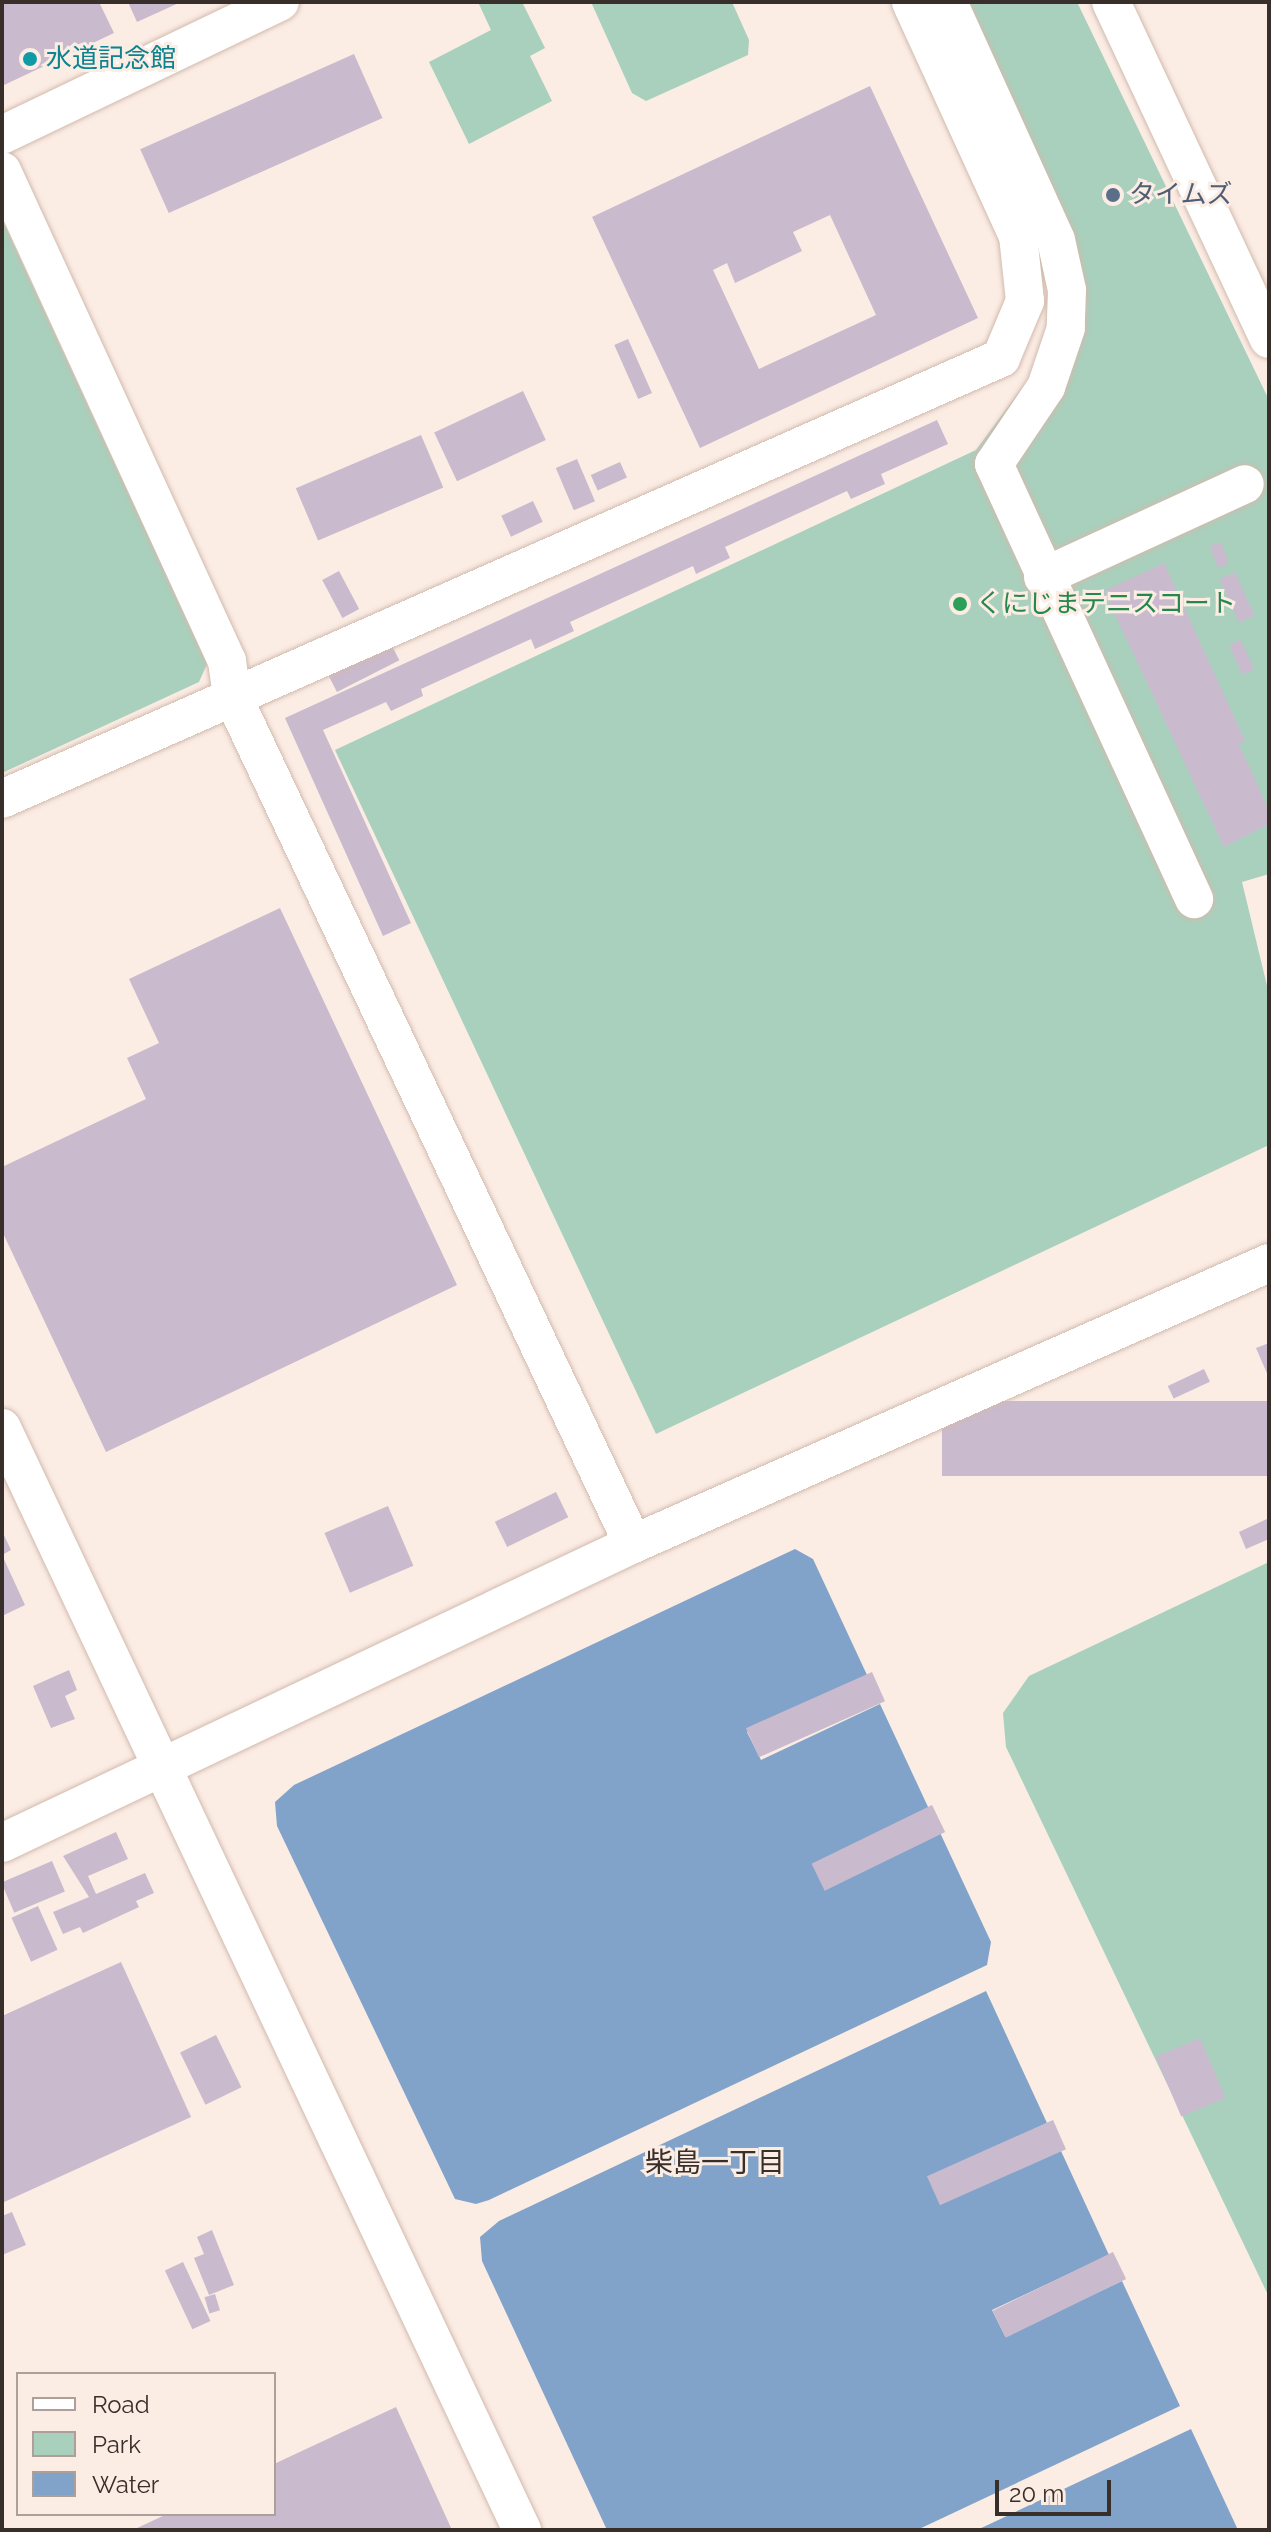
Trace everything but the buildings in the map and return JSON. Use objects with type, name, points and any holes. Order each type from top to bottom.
[{"type":"street","points":[[2,135],[280,2]]},
{"type":"street","points":[[2,799],[1001,358],[1025,301],[1018,236],[911,2]]},
{"type":"street","points":[[948,2],[1046,217],[1066,273],[1066,328],[1054,368],[994,464],[1043,577],[1194,899]]},
{"type":"street","points":[[1111,2],[1269,339]]},
{"type":"street","points":[[2,171],[227,661],[232,695],[633,1544]]},
{"type":"street","points":[[1043,577],[1245,484]]},
{"type":"street","points":[[2,1843],[633,1544],[1269,1263]]},
{"type":"street","points":[[2,1428],[160,1770],[522,2530]]},
{"type":"green space","points":[[478,2],[522,2],[545,48],[530,56],[552,101],[469,144],[429,62],[491,30]]},
{"type":"green space","points":[[591,2],[732,2],[749,40],[748,55],[646,101],[632,93]]},
{"type":"green space","name":"くにじまテニスコート","points":[[931,2],[1077,2],[1269,400],[1269,874],[1242,882],[1269,994],[1269,1145],[656,1434],[335,750],[976,450],[1033,373],[1048,333],[1050,291],[1039,247]]},
{"type":"green space","points":[[2,219],[207,664],[199,682],[2,773]]},
{"type":"green space","points":[[1269,1562],[1269,2297],[1006,1747],[1003,1713],[1029,1676]]},
{"type":"water","points":[[795,1549],[813,1559],[867,1675],[747,1732],[761,1760],[880,1704],[991,1942],[987,1965],[489,2200],[476,2204],[455,2199],[277,1826],[275,1802],[294,1785]]},
{"type":"water","points":[[986,1991],[1047,2123],[928,2179],[1061,2151],[1109,2255],[992,2310],[1005,2336],[1122,2281],[1180,2406],[917,2530],[607,2530],[482,2261],[480,2237],[499,2221]]},
{"type":"water","points":[[1191,2429],[1238,2530],[977,2530]]},
{"type":"place","name":"水道記念館","points":[[30,59]]},
{"type":"place","name":"タイムズ","points":[[1113,195]]},
{"type":"place","name":"くにじまテニスコート","points":[[960,604]]},
{"type":"district","name":"柴島一丁目","points":[[715,2163]]}]
